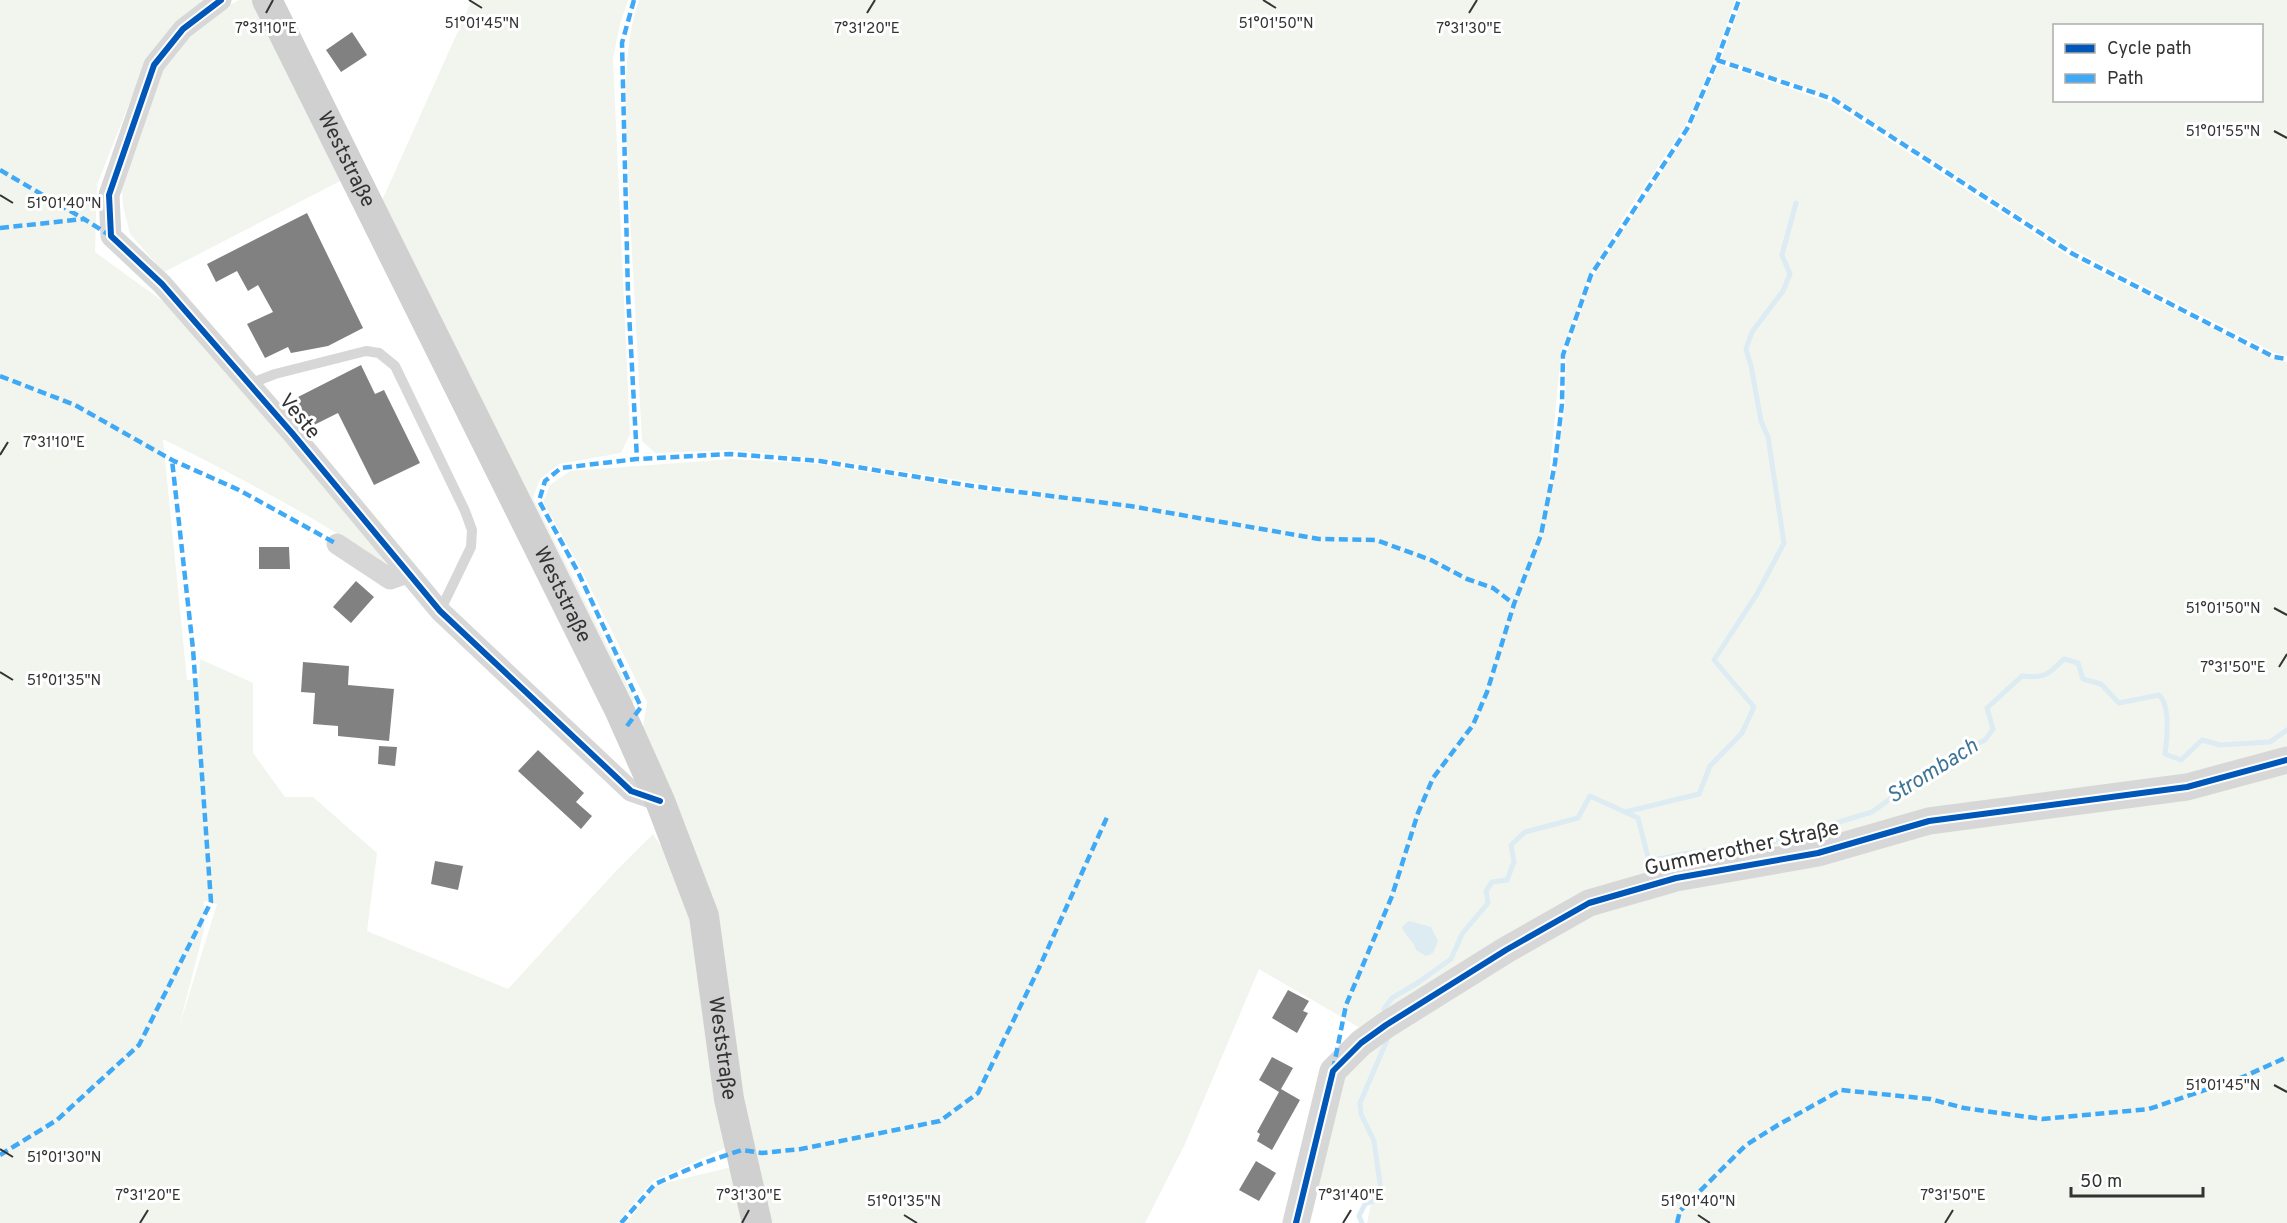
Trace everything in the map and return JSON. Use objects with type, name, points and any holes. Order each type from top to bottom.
[{"type":"main road","name":"Weststraße","points":[[267,0],[613,698],[660,801],[704,916],[729,1099],[757,1223]]},
{"type":"street","name":"Veste","points":[[221,0],[183,29],[154,65],[109,195],[111,236],[162,284],[440,611],[631,791],[660,801]]},
{"type":"street","points":[[337,544],[390,579],[407,573]]},
{"type":"street","name":"Gummerother Straße","points":[[1296,1223],[1333,1071],[1361,1042],[1386,1025],[1506,950],[1589,903],[1676,878],[1818,853],[1929,821],[2187,787],[2287,760]]},
{"type":"lane","points":[[249,384],[275,374],[366,351],[379,353],[395,366],[472,530],[471,547],[440,611]]},
{"type":"shaded area","points":[[0,0],[204,0],[179,23],[145,63],[97,185],[95,252],[168,305],[371,539],[387,566],[277,498],[163,439],[187,680],[199,679],[200,659],[253,683],[253,753],[285,797],[313,797],[377,853],[367,931],[508,989],[653,834],[676,869],[695,918],[732,1145],[653,1181],[617,1223],[0,1223]],"holes":[[[204,901],[217,904],[179,1027],[204,930]]]},
{"type":"shaded area","points":[[239,0],[254,0],[346,178],[164,272],[130,234],[123,206],[121,172],[160,70],[187,34]]},
{"type":"shaded area","points":[[472,0],[628,0],[620,24],[613,59],[630,434],[621,453],[559,464],[540,479],[533,498],[634,699],[630,710],[380,205]]},
{"type":"shaded area","points":[[639,0],[1735,0],[1715,58],[1685,126],[1623,218],[1590,274],[1561,353],[1548,487],[1551,488],[1557,464],[1565,405],[1566,355],[1593,277],[1689,131],[1719,64],[1831,103],[2070,257],[2273,359],[2287,362],[2287,1223],[1367,1223],[1372,1198],[1314,1188],[1345,1075],[1362,1029],[1259,969],[1185,1144],[1145,1223],[765,1223],[756,1174],[642,733],[647,702],[580,567],[543,502],[550,485],[570,471],[732,459],[818,464],[973,489],[1042,497],[1043,493],[823,459],[730,450],[655,453],[642,441],[626,122],[629,46]]},
{"type":"shaded area","points":[[1742,0],[2287,0],[2287,356],[2275,353],[2074,250],[1833,96],[1721,59]]},
{"type":"shaded area","points":[[1409,921],[1431,927],[1438,941],[1433,953],[1426,956],[1416,950],[1402,927]]},
{"type":"shaded area","points":[[736,1166],[749,1223],[626,1223],[657,1185]]},
{"type":"building","points":[[352,32],[367,55],[341,72],[326,50]]},
{"type":"building","points":[[307,213],[363,328],[328,346],[291,353],[288,347],[265,358],[247,324],[273,312],[258,285],[248,291],[237,271],[216,282],[207,264]]},
{"type":"building","points":[[361,365],[375,394],[384,390],[420,463],[374,485],[338,413],[310,427],[296,398]]},
{"type":"building","points":[[259,547],[289,547],[290,569],[259,569]]},
{"type":"building","points":[[356,581],[374,597],[351,623],[333,607]]},
{"type":"building","points":[[303,662],[349,666],[348,685],[394,689],[389,741],[338,736],[338,726],[313,724],[315,693],[301,692]]},
{"type":"building","points":[[379,746],[397,747],[395,766],[378,764]]},
{"type":"building","points":[[538,750],[584,793],[576,802],[592,816],[581,829],[518,771]]},
{"type":"building","points":[[435,861],[463,866],[458,890],[431,884]]},
{"type":"building","points":[[1288,990],[1309,1001],[1303,1011],[1308,1013],[1297,1033],[1272,1018]]},
{"type":"building","points":[[1272,1057],[1293,1068],[1281,1089],[1300,1100],[1272,1150],[1257,1141],[1260,1134],[1257,1132],[1279,1092],[1259,1080]]},
{"type":"building","points":[[1256,1161],[1276,1173],[1259,1201],[1239,1190]]},
{"type":"waterway","points":[[1625,812],[1699,794],[1710,766],[1742,733],[1754,707],[1714,660],[1757,594],[1784,543],[1768,437],[1761,421],[1746,349],[1752,332],[1783,291],[1790,274],[1782,255],[1796,203]]},
{"type":"waterway","name":"Strombach","points":[[1384,1009],[1392,998],[1451,959],[1462,934],[1488,903],[1486,891],[1492,882],[1507,880],[1514,862],[1511,845],[1525,832],[1578,818],[1590,796],[1638,818],[1649,861],[1689,853],[1770,843],[1872,812],[1901,791],[1937,775],[1960,752],[1985,740],[1993,729],[1987,708],[2022,676],[2036,677],[2046,674],[2064,659],[2078,663],[2083,679],[2101,684],[2119,703],[2159,695],[2163,700],[2167,715],[2165,754],[2181,760],[2202,740],[2220,745],[2270,742],[2287,730]]},
{"type":"waterway","name":"Strombach","points":[[1362,1223],[1359,1216],[1365,1204],[1382,1198],[1374,1141],[1361,1114],[1360,1103],[1387,1040]]},
{"type":"marked path","points":[[634,0],[622,43],[628,294],[637,459]]},
{"type":"marked path","points":[[1333,1070],[1346,1005],[1392,896],[1418,813],[1433,778],[1473,725],[1487,692],[1514,604],[1541,535],[1555,463],[1562,404],[1563,355],[1591,275],[1687,129],[1717,60],[1739,0]]},
{"type":"marked path","points":[[1717,60],[1833,99],[2073,254],[2274,357],[2287,359]]},
{"type":"marked path","points":[[0,170],[84,219]]},
{"type":"marked path","points":[[0,228],[84,219],[111,236]]},
{"type":"marked path","points":[[0,376],[75,405],[172,460],[239,490],[337,544]]},
{"type":"marked path","points":[[627,726],[641,707],[578,572],[539,501],[545,481],[561,468],[637,459],[731,454],[820,461],[972,486],[1130,506],[1319,539],[1376,540],[1431,560],[1467,579],[1493,588],[1514,604]]},
{"type":"marked path","points":[[0,1155],[57,1120],[139,1045],[211,902],[193,649],[172,460]]},
{"type":"marked path","points":[[621,1223],[655,1184],[703,1163],[742,1150],[762,1153],[801,1149],[940,1121],[978,1093],[1039,968],[1108,815]]},
{"type":"marked path","points":[[1677,1223],[1680,1211],[1746,1145],[1841,1090],[1930,1099],[1964,1108],[2042,1119],[2149,1109],[2243,1077],[2287,1057]]},
{"type":"cycle path","points":[[221,0],[183,29],[154,65],[109,195],[111,236],[162,284],[292,433],[440,611],[631,791],[660,801]]},
{"type":"cycle path","points":[[1296,1223],[1333,1071],[1361,1043],[1386,1025],[1506,950],[1589,903],[1676,878],[1818,853],[1929,821],[2187,787],[2287,760]]}]
